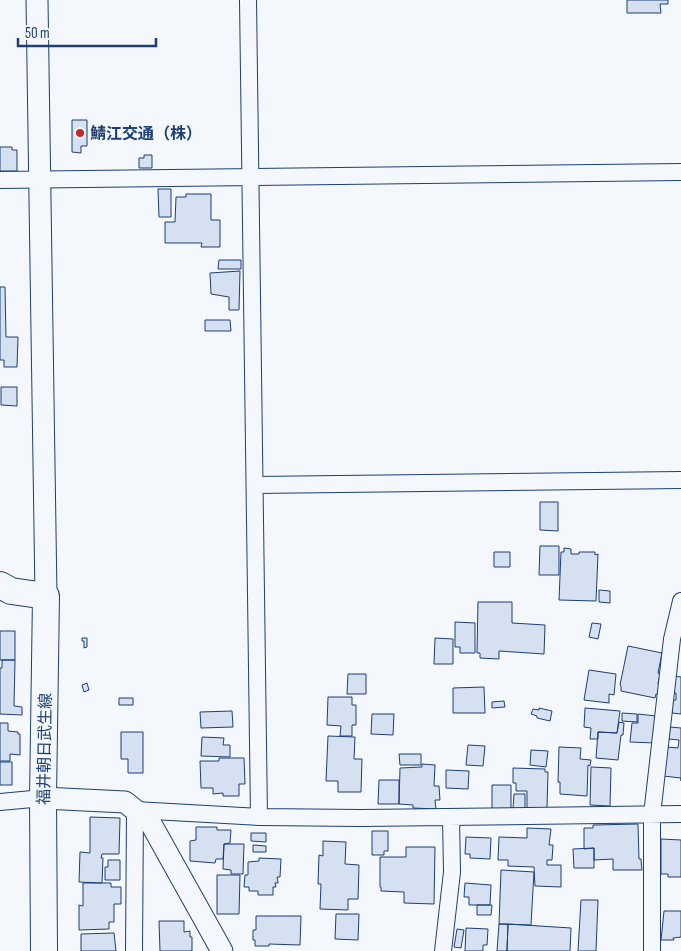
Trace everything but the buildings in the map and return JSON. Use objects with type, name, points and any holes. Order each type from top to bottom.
[{"type":"main road","points":[[0,585],[11,591],[46,596]]},
{"type":"main road","name":"福井朝日武生線","points":[[44,951],[43,798],[46,596]]},
{"type":"street","points":[[37,0],[46,596]]},
{"type":"street","points":[[248,0],[259,817]]},
{"type":"street","points":[[0,180],[681,172]]},
{"type":"street","points":[[255,486],[681,480]]},
{"type":"street","points":[[652,951],[652,815],[672,639],[681,601]]},
{"type":"street","points":[[0,802],[43,798],[125,802],[150,822],[222,951]]},
{"type":"street","points":[[136,810],[259,817],[681,814]]},
{"type":"street","points":[[134,951],[136,810]]},
{"type":"street","points":[[443,951],[452,872],[451,817]]},
{"type":"place","name":"鯖江交通（株）","points":[[80,133]]}]
